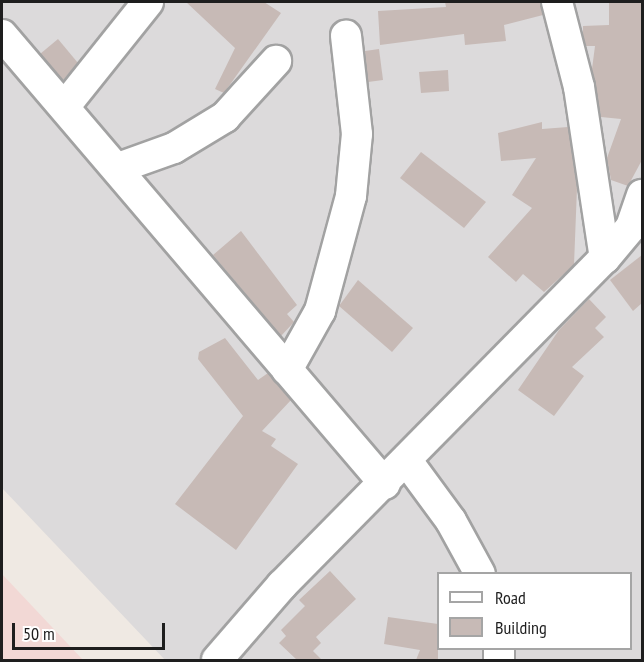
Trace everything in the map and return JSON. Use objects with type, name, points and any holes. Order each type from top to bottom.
[{"type":"street","points":[[65,106],[148,2]]},
{"type":"street","points":[[557,2],[579,87],[605,258]]},
{"type":"street","points":[[2,35],[118,168],[385,484]]},
{"type":"street","points":[[287,370],[320,311],[351,196],[357,134],[346,36]]},
{"type":"street","points":[[118,168],[174,148],[225,117],[276,61]]},
{"type":"street","points":[[217,660],[282,585],[385,484],[637,227],[642,195]]},
{"type":"street","points":[[407,461],[452,521],[479,572]]},
{"type":"shaded area","points":[[2,2],[642,2],[642,660],[165,660],[2,488]]},
{"type":"shaded area","points":[[2,574],[83,660],[2,660]]},
{"type":"building","points":[[186,2],[264,2],[281,13],[224,93],[215,89],[235,48]]},
{"type":"building","points":[[445,2],[540,2],[543,15],[504,25],[506,41],[465,45],[464,34],[380,45],[378,11],[446,7]]},
{"type":"building","points":[[609,2],[642,2],[642,160],[628,186],[611,180],[607,158],[621,119],[601,117],[592,69],[595,46],[586,46],[583,35],[583,26],[609,25]]},
{"type":"building","points":[[58,39],[78,63],[63,80],[40,54]]},
{"type":"building","points":[[379,49],[383,80],[368,82],[365,51]]},
{"type":"building","points":[[448,70],[449,91],[421,93],[419,72]]},
{"type":"building","points":[[542,122],[542,129],[568,127],[577,188],[574,265],[544,292],[523,274],[516,282],[488,257],[532,208],[512,195],[536,158],[501,161],[498,133]]},
{"type":"building","points":[[421,152],[486,202],[464,228],[400,178]]},
{"type":"building","points":[[241,231],[297,305],[287,314],[294,322],[281,336],[213,255]]},
{"type":"building","points":[[642,255],[642,303],[633,311],[610,280]]},
{"type":"building","points":[[358,280],[413,328],[392,352],[339,306]]},
{"type":"building","points":[[589,299],[606,317],[595,328],[604,337],[572,367],[584,376],[554,416],[518,390],[559,330]]},
{"type":"building","points":[[225,338],[258,380],[268,373],[291,400],[262,431],[276,439],[271,446],[298,464],[236,550],[175,504],[243,416],[198,359],[199,352]]},
{"type":"building","points":[[330,571],[356,599],[316,637],[321,643],[313,651],[322,660],[297,660],[279,643],[286,636],[281,630],[305,606],[299,600]]},
{"type":"building","points":[[388,617],[437,624],[438,660],[416,660],[420,650],[384,644]]}]
